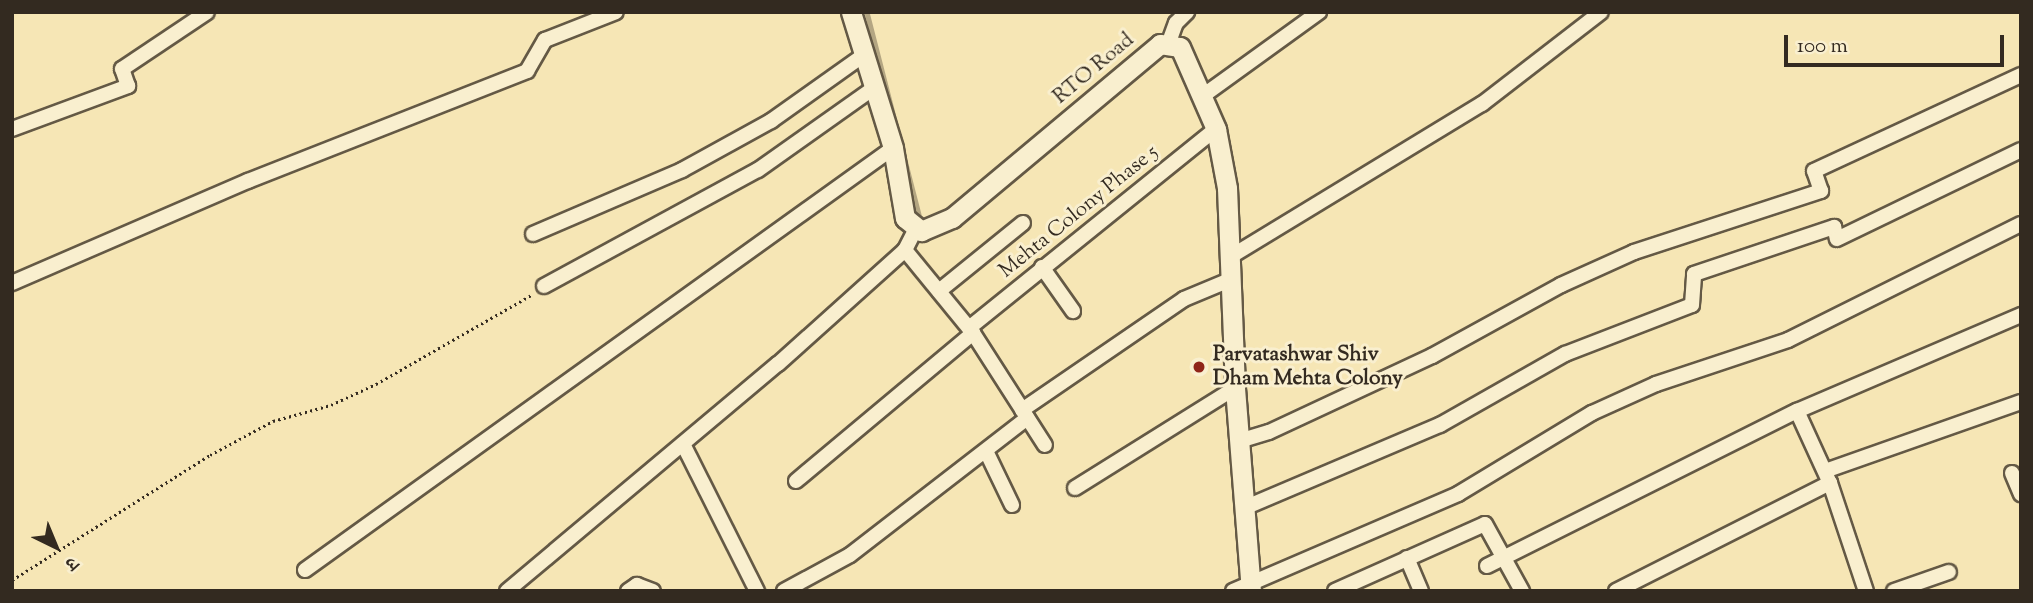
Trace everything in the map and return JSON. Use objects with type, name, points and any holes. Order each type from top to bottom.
[{"type":"street","points":[[12,129],[128,86],[122,69],[207,12]]},
{"type":"street","points":[[12,284],[255,178],[527,71],[545,40],[616,12]]},
{"type":"street","points":[[507,591],[684,444],[905,250],[915,230],[905,218],[892,148],[851,12]]},
{"type":"street","points":[[1168,42],[1176,23],[1187,12]]},
{"type":"street","points":[[1204,95],[1319,12]]},
{"type":"street","points":[[1230,257],[1482,104],[1601,12]]},
{"type":"street","name":"RTO Road","points":[[915,230],[931,230],[952,218],[1151,51],[1168,42],[1180,47],[1204,95],[1216,129],[1227,188],[1235,388],[1244,508],[1245,588]]},
{"type":"street","points":[[533,234],[682,170],[771,121],[864,55]]},
{"type":"street","points":[[1238,441],[1269,432],[1432,356],[1561,285],[1634,252],[1821,191],[1814,171],[2021,75]]},
{"type":"street","points":[[544,286],[758,170],[874,88]]},
{"type":"street","name":"Mehta Colony Phase 5","points":[[796,481],[1042,268],[1216,129]]},
{"type":"street","points":[[305,570],[892,148]]},
{"type":"street","points":[[1244,508],[1440,425],[1565,354],[1692,305],[1694,274],[1834,227],[1837,239],[2021,150]]},
{"type":"street","points":[[939,291],[1023,223]]},
{"type":"street","points":[[1245,588],[1458,494],[1592,413],[1656,384],[1788,340],[2021,224]]},
{"type":"street","points":[[905,250],[971,331],[1045,445]]},
{"type":"street","points":[[1042,268],[1073,311]]},
{"type":"street","points":[[784,591],[850,555],[986,451],[1025,414],[1184,299],[1231,279]]},
{"type":"street","points":[[1487,565],[1797,411],[2021,315]]},
{"type":"street","points":[[1074,488],[1235,388]]},
{"type":"street","points":[[1616,591],[1827,477],[2021,402]]},
{"type":"street","points":[[1797,411],[1827,477],[1866,591]]},
{"type":"street","points":[[684,444],[757,591]]},
{"type":"street","points":[[986,451],[1012,505]]},
{"type":"street","points":[[2012,472],[2021,494]]},
{"type":"street","points":[[1335,591],[1485,524],[1522,591]]},
{"type":"street","points":[[1407,558],[1421,591]]},
{"type":"street","points":[[1894,591],[1949,572]]},
{"type":"street","points":[[628,591],[637,585],[653,591]]},
{"type":"path","points":[[12,580],[210,456],[273,421],[331,405],[376,384],[544,286]]},
{"type":"waterway","points":[[867,12],[919,214]]},
{"type":"place","name":"Parvatashwar Shiv Dham Mehta Colony","points":[[1199,367]]}]
